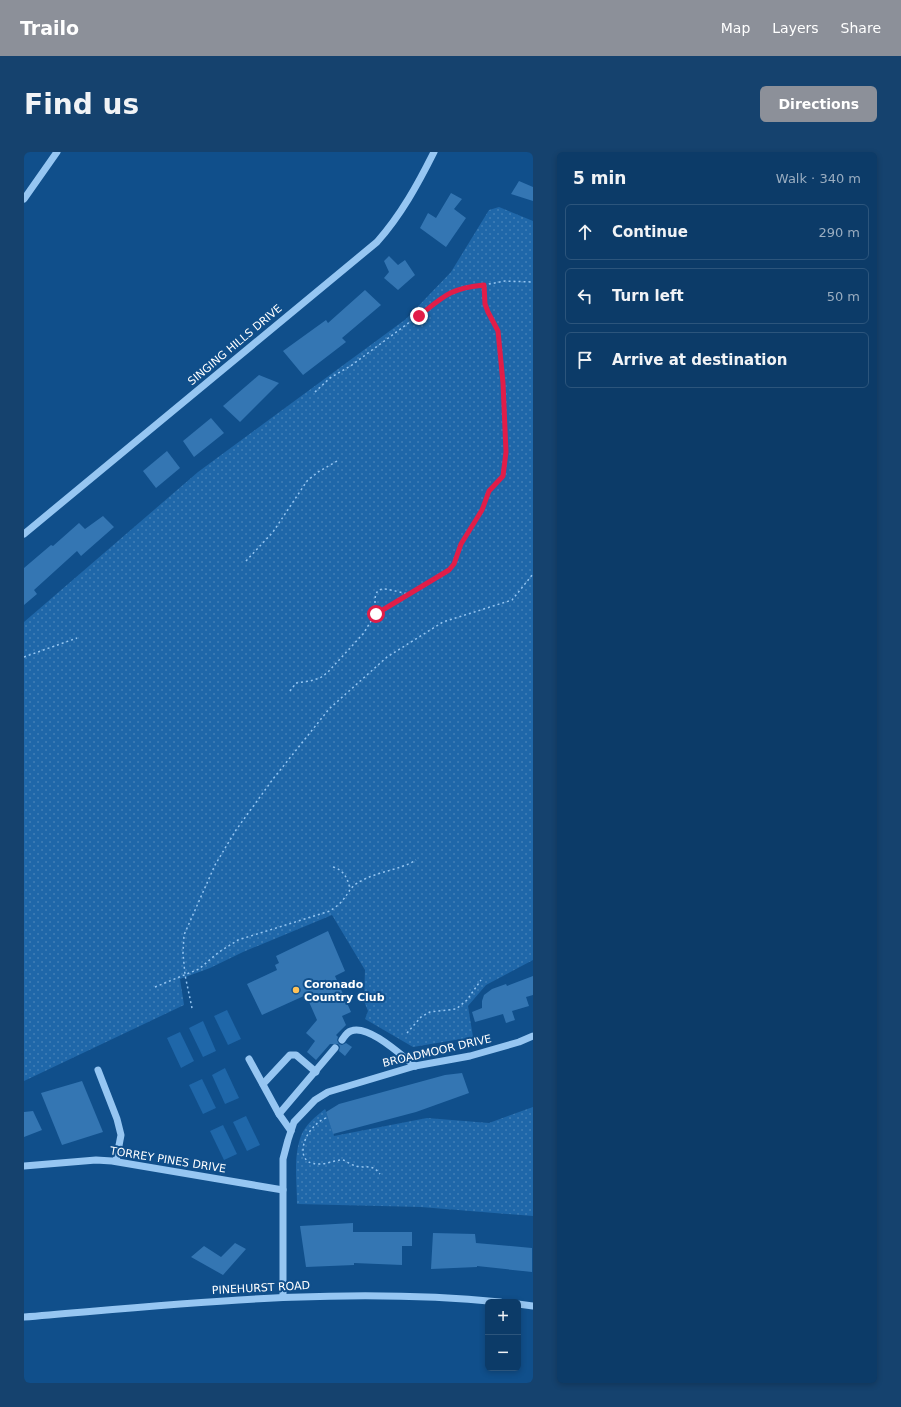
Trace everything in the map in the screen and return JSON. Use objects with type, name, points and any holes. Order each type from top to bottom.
[{"type":"street","points":[[24,199],[57,152]]},
{"type":"street","name":"SINGING HILLS DRIVE","points":[[24,534],[376,242],[389,228],[402,209],[422,176],[434,152]]},
{"type":"street","points":[[342,1040],[349,1031],[359,1029],[368,1032],[415,1066]]},
{"type":"street","name":"BROADMOOR DRIVE","points":[[283,1297],[283,1159],[294,1122],[311,1104],[328,1092],[415,1066],[470,1056],[519,1042],[533,1036]]},
{"type":"street","points":[[279,1114],[335,1048]]},
{"type":"street","points":[[263,1084],[290,1055],[296,1055],[316,1072]]},
{"type":"street","points":[[249,1059],[279,1114],[291,1131]]},
{"type":"street","points":[[98,1070],[118,1124],[120,1135],[116,1161]]},
{"type":"street","name":"TORREY PINES DRIVE","points":[[24,1166],[96,1160],[116,1161],[283,1190]]},
{"type":"street","name":"PINEHURST ROAD","points":[[24,1317],[283,1297],[429,1297],[485,1301]]},
{"type":"street","points":[[521,1304],[533,1306]]},
{"type":"path","points":[[315,392],[330,378],[346,369],[446,295],[467,286],[484,285],[505,281],[533,282]]},
{"type":"path","points":[[290,691],[296,683],[320,678],[327,672],[363,634],[376,614],[449,570],[454,564],[461,544],[482,510],[489,491],[503,476],[506,452],[500,340],[498,331],[485,304],[484,285]]},
{"type":"path","points":[[246,560],[273,532],[307,481],[318,472],[339,460]]},
{"type":"path","points":[[192,1008],[185,975],[183,953],[184,935],[194,908],[215,865],[236,830],[268,785],[329,709],[387,657],[443,622],[512,600],[533,574]]},
{"type":"path","points":[[376,614],[375,596],[378,591],[382,589],[409,594]]},
{"type":"path","points":[[24,657],[77,638]]},
{"type":"path","points":[[155,987],[199,969],[219,952],[238,940],[330,911],[342,901],[350,889],[360,882],[376,874],[409,865],[416,860]]},
{"type":"path","points":[[333,867],[337,868],[348,879],[350,889]]},
{"type":"path","points":[[407,1033],[421,1017],[430,1012],[456,1009],[467,1000],[481,980]]},
{"type":"path","points":[[326,1118],[314,1126],[308,1135],[304,1143],[302,1153],[305,1159],[310,1163],[320,1164],[342,1160],[353,1166],[369,1166],[376,1168],[380,1174]]},
{"type":"shaded area","points":[[499,207],[533,221],[533,960],[486,985],[468,1006],[473,1037],[413,1047],[365,1019],[368,1011],[364,1001],[365,970],[332,915],[243,952],[210,968],[180,979],[184,1005],[24,1081],[24,622],[198,472],[406,319],[451,272],[489,210]]},
{"type":"shaded area","points":[[227,1010],[241,1039],[228,1045],[214,1016]]},
{"type":"shaded area","points":[[203,1021],[216,1051],[203,1057],[189,1028]]},
{"type":"shaded area","points":[[180,1032],[194,1061],[181,1068],[167,1038]]},
{"type":"shaded area","points":[[225,1068],[239,1098],[225,1104],[212,1075]]},
{"type":"shaded area","points":[[202,1079],[216,1108],[203,1114],[189,1085]]},
{"type":"shaded area","points":[[533,1107],[533,1216],[421,1207],[297,1204],[296,1161],[301,1136],[308,1124],[325,1109],[334,1136],[427,1118],[489,1123]]},
{"type":"shaded area","points":[[246,1116],[260,1145],[247,1151],[233,1122]]},
{"type":"shaded area","points":[[223,1125],[237,1154],[224,1160],[210,1131]]},
{"type":"building","points":[[519,181],[533,187],[533,201],[511,194]]},
{"type":"building","points":[[451,193],[462,199],[454,209],[466,218],[446,247],[420,228],[428,213],[436,218]]},
{"type":"building","points":[[389,256],[398,265],[405,260],[415,275],[398,290],[384,278],[389,272],[384,261]]},
{"type":"building","points":[[365,290],[381,305],[342,338],[346,342],[303,375],[283,351],[326,320],[328,323]]},
{"type":"building","points":[[259,375],[279,383],[240,422],[223,406]]},
{"type":"building","points":[[211,418],[224,433],[194,457],[183,441]]},
{"type":"building","points":[[167,451],[180,468],[156,488],[143,471]]},
{"type":"building","points":[[103,516],[114,527],[81,556],[77,551],[34,590],[37,594],[24,605],[24,568],[51,545],[53,546],[79,523],[85,529]]},
{"type":"building","name":"Coronado Country Club","points":[[328,931],[345,971],[335,976],[351,1012],[342,1016],[346,1025],[336,1035],[338,1037],[337,1040],[339,1044],[342,1045],[346,1043],[352,1047],[345,1056],[339,1051],[340,1047],[338,1044],[330,1044],[316,1060],[307,1052],[315,1041],[306,1033],[317,1020],[306,995],[262,1015],[247,984],[277,970],[275,965],[279,963],[276,956]]},
{"type":"building","points":[[533,976],[533,995],[526,997],[529,1006],[512,1011],[515,1020],[506,1023],[503,1014],[475,1022],[472,1012],[482,1008],[484,995],[492,989],[506,984],[507,986]]},
{"type":"building","points":[[462,1073],[469,1093],[416,1112],[333,1134],[326,1112],[339,1104],[445,1075]]},
{"type":"building","points":[[82,1081],[103,1132],[62,1145],[41,1093]]},
{"type":"building","points":[[33,1111],[42,1130],[24,1137],[24,1112]]},
{"type":"building","points":[[353,1223],[353,1232],[412,1232],[412,1246],[402,1246],[402,1265],[354,1263],[354,1265],[306,1267],[300,1226]]},
{"type":"building","points":[[433,1233],[475,1234],[476,1243],[532,1248],[532,1272],[477,1266],[431,1269]]},
{"type":"building","points":[[235,1243],[246,1249],[223,1275],[191,1257],[204,1246],[221,1257]]},
{"type":"place","name":"Coronado Country Club","points":[[296,990]]},
{"type":"route","points":[[376,614],[449,570],[454,564],[461,544],[482,510],[485,504],[486,496],[503,476],[506,452],[500,340],[498,331],[485,304],[483,294],[484,285],[459,288],[446,295],[419,316]]}]
